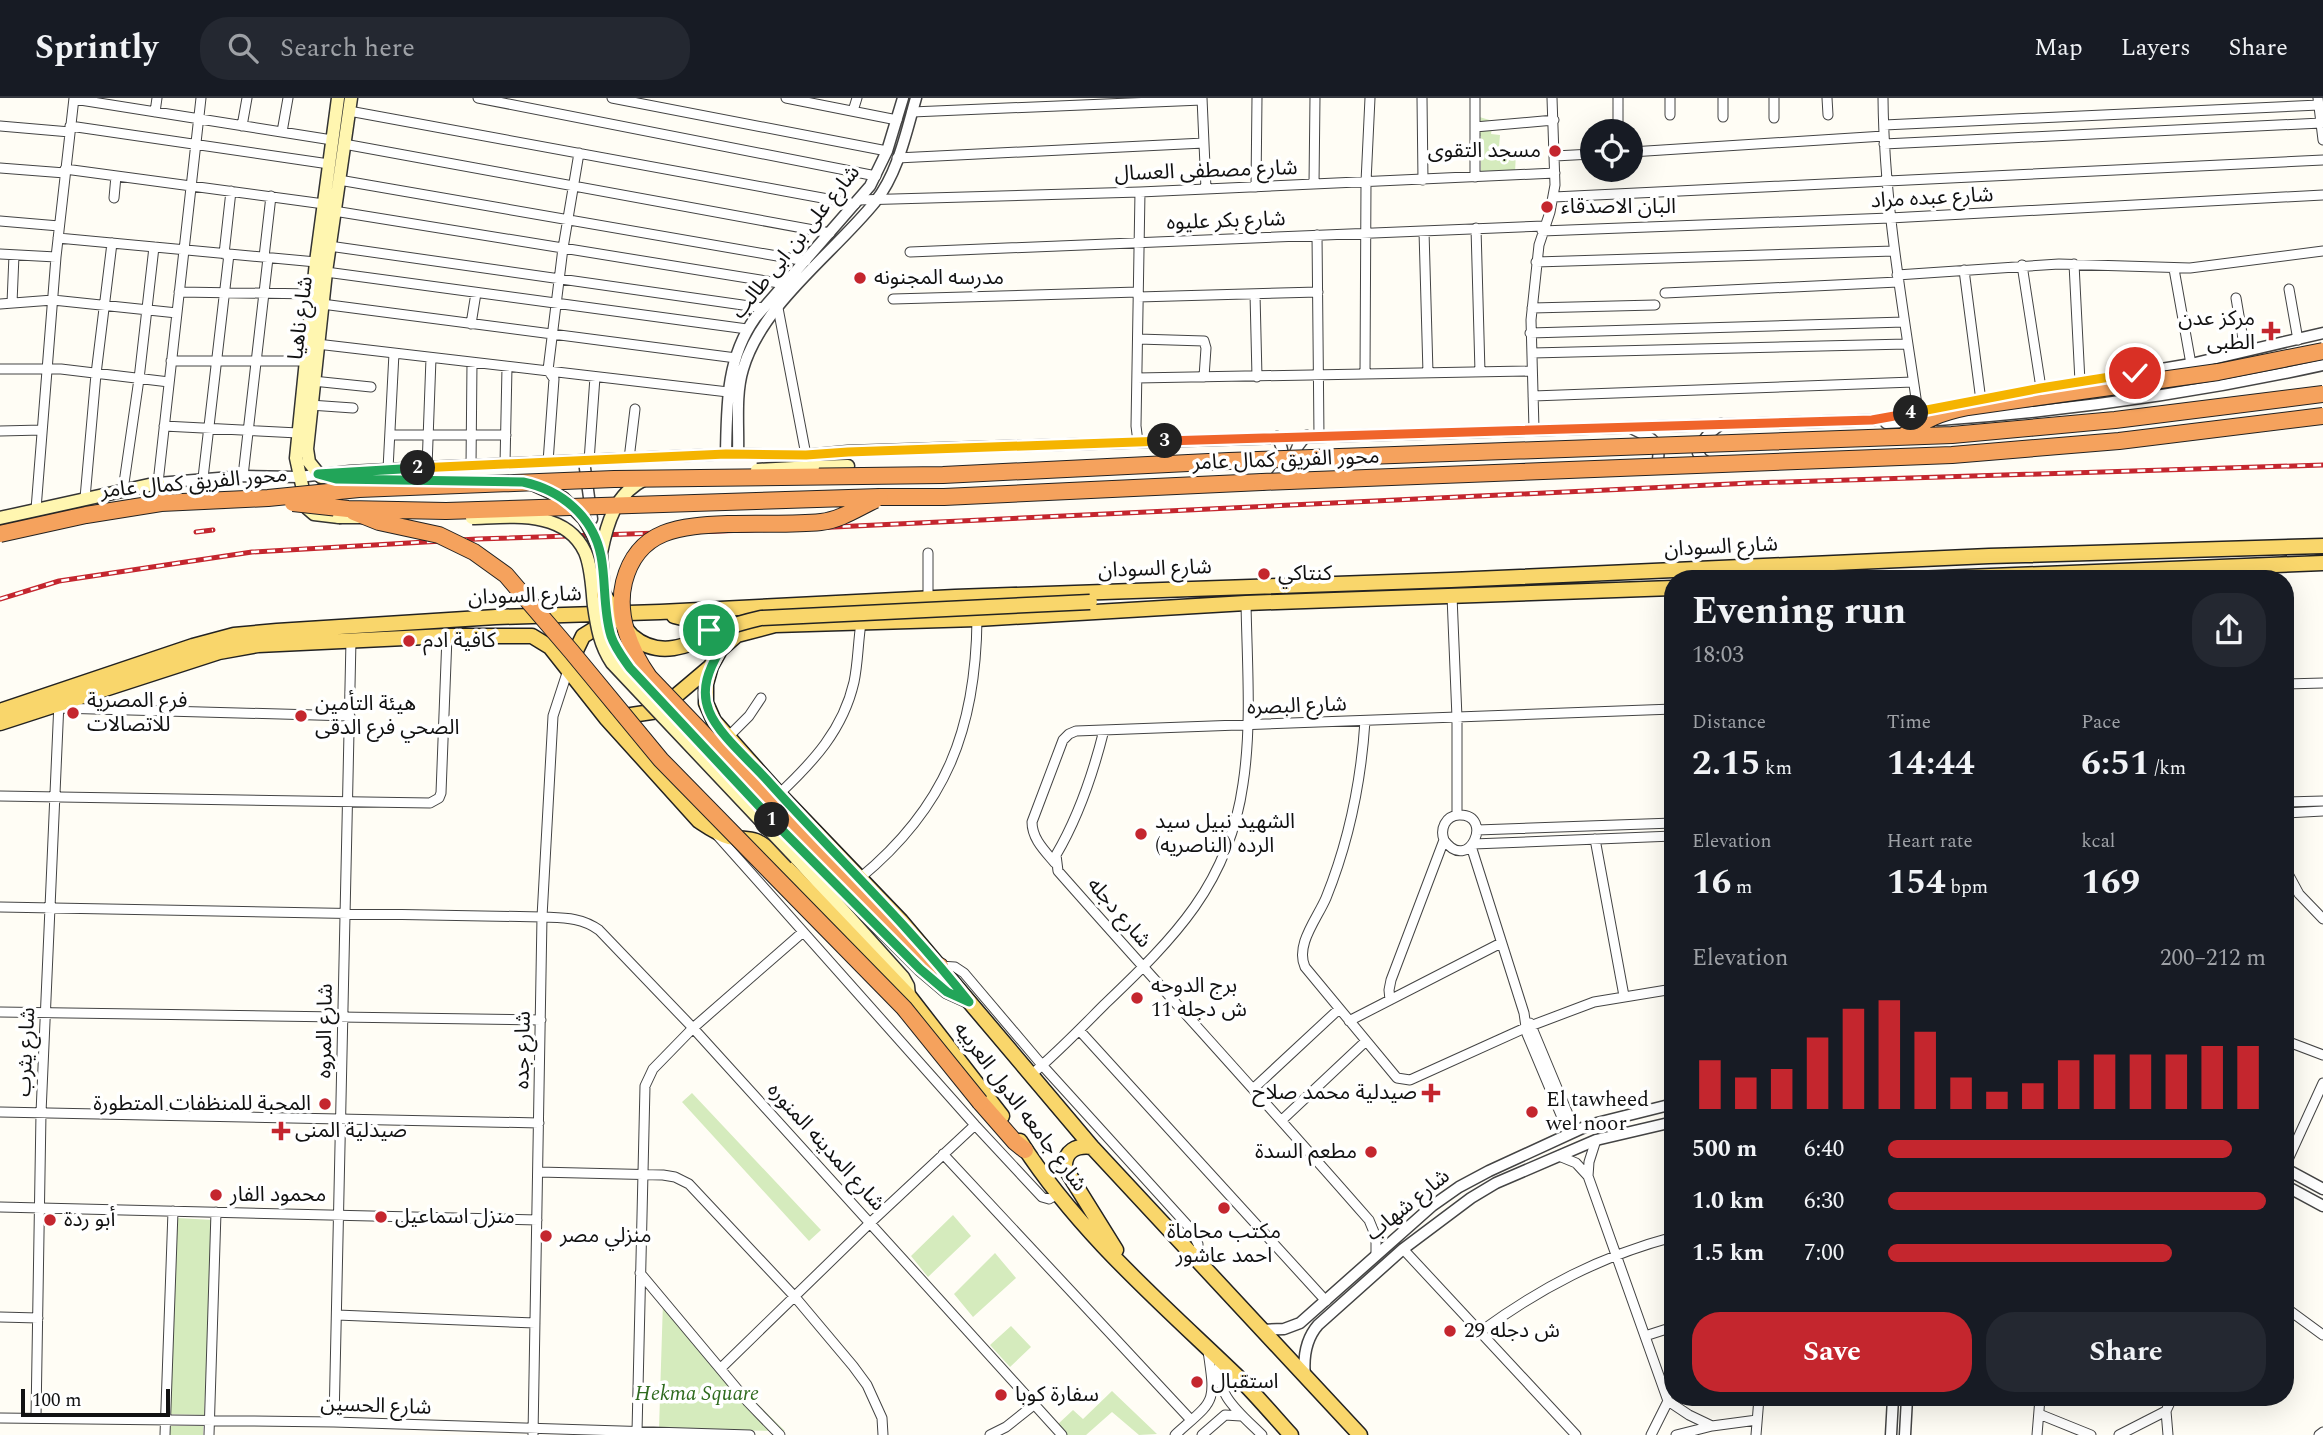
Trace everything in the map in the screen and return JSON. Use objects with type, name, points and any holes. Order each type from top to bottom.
[{"type":"highway","points":[[1904,436],[1928,419],[1968,407],[2218,372],[2323,351]]},
{"type":"highway","name":"محور الفريق كمال عامر","points":[[0,534],[86,514],[161,503],[268,498],[359,489],[614,479],[943,475],[1229,461],[1983,433],[2115,420],[2323,394]]},
{"type":"highway","name":"محور الفريق كمال عامر","points":[[0,541],[55,527],[162,510],[266,503],[343,513],[446,511],[944,497],[1916,457],[2119,441],[2323,416]]},
{"type":"highway","points":[[880,497],[842,516],[822,522],[701,525],[672,529],[655,537],[638,552],[623,584],[625,627],[635,653],[649,677],[803,852],[917,952],[931,963],[940,966]]},
{"type":"highway","points":[[343,513],[439,535],[474,552],[506,575],[661,760],[895,999],[1014,1142],[1026,1150]]},
{"type":"main road","name":"شارع ناهيا","points":[[315,471],[307,449],[317,344],[316,262],[339,180],[338,98]]},
{"type":"main road","name":"شارع ناهيا","points":[[343,513],[310,512],[304,502],[298,474],[298,433],[305,361],[317,299],[326,272],[329,246],[329,164],[350,105]]},
{"type":"main road","points":[[849,466],[667,475],[644,479],[625,492],[607,526],[601,554],[604,595],[612,638],[630,668],[803,852],[903,976],[909,996]]},
{"type":"main road","points":[[298,474],[315,471],[336,479],[386,475],[515,482],[541,487],[563,498],[576,510],[592,533],[601,554]]},
{"type":"main road","points":[[336,479],[331,484],[327,499],[329,506],[343,513],[532,518],[559,524],[571,533],[585,553],[598,635],[612,663],[920,969],[947,992],[969,1002]]},
{"type":"main road","points":[[0,518],[158,483]]},
{"type":"main road","name":"شارع السودان","points":[[1680,570],[1989,556],[2323,546]]},
{"type":"main road","points":[[1989,556],[2030,564],[2323,557]]},
{"type":"main road","points":[[2196,570],[2323,563]]},
{"type":"main road","name":"شارع السودان","points":[[0,723],[193,646],[244,634],[496,617],[632,614],[928,598],[1664,571]]},
{"type":"main road","points":[[1451,580],[1452,596]]},
{"type":"main road","name":"شارع السودان","points":[[720,650],[731,639],[764,627],[976,619],[1246,603],[1664,588]]},
{"type":"main road","points":[[604,595],[632,635],[648,645],[672,649],[693,644],[723,630],[761,618],[1090,602],[1114,599],[1131,590]]},
{"type":"main road","points":[[720,609],[716,618],[717,627],[731,639]]},
{"type":"main road","points":[[660,612],[684,618],[709,630],[717,640],[720,650]]},
{"type":"main road","points":[[569,667],[583,636],[604,622],[632,614]]},
{"type":"main road","name":"شارع السودان","points":[[0,711],[59,700],[219,652],[258,645],[447,636],[531,636],[550,647],[569,667]]},
{"type":"main road","name":"شارع جامعه الدول العربيه","points":[[720,650],[710,666],[706,684],[706,704],[714,721],[940,966],[969,1002],[1037,1069],[1092,1147],[1355,1430]]},
{"type":"main road","points":[[606,718],[658,711],[710,666]]},
{"type":"main road","name":"شارع جامعه الدول العربيه","points":[[569,667],[606,718],[699,821],[729,837],[752,838],[761,842],[909,996],[1058,1194],[1133,1279],[1208,1349],[1291,1435]]},
{"type":"main road","points":[[1092,1147],[1080,1146],[1072,1150],[1066,1158],[1065,1168],[1133,1279]]},
{"type":"main road","points":[[1355,1430],[1370,1435]]},
{"type":"street","points":[[155,112],[157,98]]},
{"type":"street","points":[[201,98],[158,483],[203,478],[298,474]]},
{"type":"street","points":[[242,126],[247,98]]},
{"type":"street","points":[[282,132],[288,98]]},
{"type":"street","points":[[478,98],[876,176]]},
{"type":"street","points":[[612,98],[887,151]]},
{"type":"street","points":[[786,98],[817,101],[897,120]]},
{"type":"street","points":[[853,111],[857,98]]},
{"type":"street","name":"شارع على بن ابى طالب","points":[[732,454],[728,392],[736,358],[747,329],[857,202],[876,176],[887,151],[903,98]]},
{"type":"street","name":"شارع على بن ابى طالب","points":[[732,454],[743,370],[757,335],[778,308],[876,201],[897,158],[916,98]]},
{"type":"street","points":[[961,110],[963,98]]},
{"type":"street","points":[[987,109],[990,98]]},
{"type":"street","points":[[1256,187],[1257,98]]},
{"type":"street","points":[[1314,184],[1315,98]]},
{"type":"street","points":[[1365,374],[1366,182],[1370,98]]},
{"type":"street","points":[[1422,98],[1423,180]]},
{"type":"street","points":[[1475,98],[1475,177]]},
{"type":"street","points":[[1534,429],[1532,308],[1536,262],[1554,197],[1552,98]]},
{"type":"street","points":[[1618,98],[1618,119]]},
{"type":"street","points":[[1670,98],[1670,115]]},
{"type":"street","points":[[1723,98],[1723,117]]},
{"type":"street","points":[[1774,98],[1774,118]]},
{"type":"street","points":[[1828,98],[1828,115]]},
{"type":"street","points":[[1883,98],[1890,218],[1917,412]]},
{"type":"street","points":[[36,509],[56,257],[74,99],[114,102],[155,112],[338,142],[830,233]]},
{"type":"street","points":[[912,112],[987,109],[1042,102],[1202,99],[1206,189]]},
{"type":"street","points":[[1884,125],[2318,102],[2323,140]]},
{"type":"street","name":"شارع مصطفى العسال","points":[[350,105],[579,153],[857,202],[1555,173]]},
{"type":"street","points":[[1475,127],[1554,120]]},
{"type":"street","points":[[1643,151],[2321,123]]},
{"type":"street","points":[[0,126],[70,129],[329,164]]},
{"type":"street","points":[[897,158],[1204,143]]},
{"type":"street","points":[[548,462],[554,379],[549,371],[579,153]]},
{"type":"street","points":[[1555,156],[1580,155]]},
{"type":"street","points":[[1554,197],[2323,160]]},
{"type":"street","points":[[0,168],[116,176],[271,196],[785,284]]},
{"type":"street","points":[[114,198],[116,176]]},
{"type":"street","points":[[339,180],[806,261]]},
{"type":"street","points":[[203,478],[224,293],[231,191]]},
{"type":"street","points":[[1138,442],[1140,192]]},
{"type":"street","name":"شارع عبده مراد","points":[[1543,229],[1890,218],[2323,195]]},
{"type":"street","points":[[243,476],[264,293],[271,196]]},
{"type":"street","points":[[0,221],[59,226]]},
{"type":"street","points":[[1476,228],[1480,372]]},
{"type":"street","name":"شارع بكر عليوه","points":[[909,252],[1476,228],[1543,229]]},
{"type":"street","points":[[1424,231],[1429,373]]},
{"type":"street","points":[[1317,235],[1319,436]]},
{"type":"street","points":[[58,238],[316,262]]},
{"type":"street","points":[[85,498],[111,243]]},
{"type":"street","points":[[329,246],[764,308]]},
{"type":"street","points":[[123,490],[154,247]]},
{"type":"street","points":[[1536,262],[1894,251]]},
{"type":"street","points":[[1665,293],[1898,279],[2022,265],[2074,264],[2174,269],[2323,251]]},
{"type":"street","points":[[0,254],[56,257]]},
{"type":"street","points":[[12,303],[14,255]]},
{"type":"street","points":[[2074,264],[2080,382]]},
{"type":"street","points":[[2022,265],[2041,388]]},
{"type":"street","points":[[2174,269],[2191,364]]},
{"type":"street","points":[[1964,270],[1981,401]]},
{"type":"street","points":[[326,272],[747,329]]},
{"type":"street","points":[[2289,289],[2298,340]]},
{"type":"street","points":[[179,292],[264,293],[317,299],[471,324],[736,358]]},
{"type":"street","points":[[893,299],[1318,292]]},
{"type":"street","points":[[471,324],[476,293]]},
{"type":"street","points":[[1255,294],[1257,377]]},
{"type":"street","points":[[2236,298],[2245,351]]},
{"type":"street","points":[[0,304],[53,300],[177,313]]},
{"type":"street","points":[[1532,308],[1655,305]]},
{"type":"street","points":[[778,308],[806,455]]},
{"type":"street","points":[[1531,333],[1904,322]]},
{"type":"street","points":[[1872,420],[2041,388],[2191,364],[2323,333]]},
{"type":"street","points":[[1138,340],[1204,341],[1206,348],[1203,377]]},
{"type":"street","points":[[317,344],[728,392]]},
{"type":"street","points":[[1532,353],[1907,344]]},
{"type":"street","points":[[386,475],[394,354]]},
{"type":"street","points":[[427,467],[431,358]]},
{"type":"street","points":[[171,361],[305,361]]},
{"type":"street","points":[[471,465],[472,363]]},
{"type":"street","points":[[315,471],[386,475],[427,467],[732,454],[806,455],[1721,424],[1872,420],[1898,423],[2051,411],[2180,394],[2323,365]]},
{"type":"street","points":[[505,464],[508,367]]},
{"type":"street","points":[[0,369],[47,369],[169,382]]},
{"type":"street","points":[[1137,377],[1532,371]]},
{"type":"street","points":[[592,519],[587,461],[595,377]]},
{"type":"street","points":[[313,382],[371,387]]},
{"type":"street","points":[[1533,396],[1913,382]]},
{"type":"street","points":[[310,405],[353,408]]},
{"type":"street","points":[[629,460],[627,443],[635,409]]},
{"type":"street","points":[[1721,424],[1708,433],[1698,453],[1702,459],[1722,470]]},
{"type":"street","points":[[164,426],[298,433]]},
{"type":"street","points":[[1629,427],[1656,442],[1660,453],[1657,465],[1637,474]]},
{"type":"street","points":[[0,431],[42,430]]},
{"type":"street","points":[[390,435],[506,435]]},
{"type":"street","points":[[1307,436],[1296,449],[1294,460],[1296,471],[1307,484]]},
{"type":"street","points":[[1266,486],[1275,479],[1283,464],[1283,453],[1276,437]]},
{"type":"street","points":[[928,553],[928,598]]},
{"type":"street","points":[[1931,559],[1934,570]]},
{"type":"street","points":[[1927,570],[1931,559]]},
{"type":"street","points":[[1452,596],[1457,718],[1457,815]]},
{"type":"street","points":[[1037,1069],[1143,968],[1184,924],[1220,863],[1237,815],[1243,786],[1247,725],[1246,603]]},
{"type":"street","points":[[860,878],[887,856],[914,827],[945,776],[971,691],[976,619]]},
{"type":"street","points":[[779,794],[813,761],[837,726],[854,681],[861,623]]},
{"type":"street","points":[[0,796],[430,803],[439,798],[441,793],[447,636]]},
{"type":"street","name":"شارع المروه","points":[[334,1422],[351,640]]},
{"type":"street","name":"شارع جده","points":[[533,1432],[542,916],[553,716],[569,667]]},
{"type":"street","points":[[2294,684],[2323,683]]},
{"type":"street","points":[[728,737],[749,716],[761,698]]},
{"type":"street","points":[[59,700],[350,716]]},
{"type":"street","name":"شارع يثرب","points":[[36,1417],[41,1113],[59,700]]},
{"type":"street","name":"شارع البصره","points":[[1055,863],[1034,836],[1032,817],[1063,740],[1076,731],[1664,709]]},
{"type":"street","points":[[1365,721],[1363,760],[1348,835],[1336,872],[1301,955],[1305,967],[1397,1078],[1410,1080],[1528,1027],[1594,1002],[1664,990]]},
{"type":"street","points":[[1055,863],[1056,855],[1069,833],[1089,782],[1104,730]]},
{"type":"street","points":[[2294,802],[2323,801]]},
{"type":"street","points":[[2294,813],[2323,811]]},
{"type":"street","points":[[1572,1133],[1528,1027],[1472,845],[1477,830],[1466,816],[1457,815],[1446,822],[1442,834],[1447,846],[1459,850],[1472,845],[1664,836]]},
{"type":"street","points":[[1477,830],[1664,823]]},
{"type":"street","points":[[714,831],[1042,1197],[1049,1199],[1058,1194]]},
{"type":"street","points":[[1595,839],[1624,996]]},
{"type":"street","points":[[1390,1000],[1391,980],[1444,840]]},
{"type":"street","name":"شارع دجله","points":[[1055,863],[1058,871],[1143,968],[1254,1088],[1369,1220],[1376,1237],[1376,1255]]},
{"type":"street","points":[[2294,885],[2299,894],[2323,919]]},
{"type":"street","name":"شارع المدينه المنوره","points":[[0,906],[542,916],[578,919],[599,929],[871,1222],[1062,1435]]},
{"type":"street","points":[[637,1432],[645,1086],[653,1069],[693,1028],[803,932]]},
{"type":"street","points":[[1349,1021],[1502,943]]},
{"type":"street","points":[[940,966],[955,967],[964,973],[1037,1069],[1193,1232],[1199,1250],[1198,1263]]},
{"type":"street","points":[[1254,1088],[1339,1009]]},
{"type":"street","points":[[0,1012],[541,1020]]},
{"type":"street","points":[[1079,1030],[1326,1301]]},
{"type":"street","points":[[1282,1120],[1366,1041]]},
{"type":"street","points":[[2294,1044],[2323,1055]]},
{"type":"street","points":[[2294,1149],[2323,1083]]},
{"type":"street","name":"شارع شهاب","points":[[1261,1331],[1284,1329],[1300,1323],[1432,1206],[1459,1187],[1590,1125],[1664,1106]]},
{"type":"street","points":[[0,1112],[539,1123]]},
{"type":"street","name":"شارع شهاب","points":[[1310,1333],[1403,1249],[1471,1198],[1596,1140],[1664,1124]]},
{"type":"street","points":[[721,1368],[975,1125]]},
{"type":"street","points":[[1596,1140],[1588,1162],[1588,1176],[1664,1390]]},
{"type":"street","points":[[943,1154],[1191,1420]]},
{"type":"street","points":[[1559,1156],[1576,1163],[1588,1176]]},
{"type":"street","points":[[538,1172],[670,1175],[689,1184],[795,1297],[853,1366],[867,1385],[882,1418],[883,1435]]},
{"type":"street","points":[[2294,1172],[2323,1189]]},
{"type":"street","points":[[2294,1190],[2323,1206]]},
{"type":"street","points":[[0,1207],[537,1220]]},
{"type":"street","points":[[165,1435],[173,1211]]},
{"type":"street","points":[[209,1435],[216,1212]]},
{"type":"street","points":[[1480,1332],[1545,1288],[1616,1254],[1664,1240]]},
{"type":"street","points":[[1403,1249],[1576,1435]]},
{"type":"street","points":[[640,1273],[780,1435]]},
{"type":"street","points":[[2294,1314],[2323,1335]]},
{"type":"street","points":[[337,1315],[536,1323]]},
{"type":"street","points":[[0,1317],[38,1318]]},
{"type":"street","points":[[2294,1320],[2302,1319]]},
{"type":"street","points":[[1300,1323],[1304,1331],[1310,1333],[1305,1356],[1305,1377]]},
{"type":"street","points":[[1645,1336],[1664,1330]]},
{"type":"street","points":[[1175,1435],[1210,1403],[1213,1386],[1208,1349]]},
{"type":"street","points":[[1220,1361],[1218,1374],[1223,1392],[1262,1435]]},
{"type":"street","points":[[1210,1403],[1220,1409],[1220,1419]]},
{"type":"street","points":[[990,1435],[1008,1431],[1034,1404]]},
{"type":"street","points":[[1651,1435],[1666,1406]]},
{"type":"street","points":[[1676,1406],[1713,1426]]},
{"type":"street","points":[[1756,1435],[1758,1406]]},
{"type":"street","points":[[1891,1435],[1893,1406]]},
{"type":"street","points":[[1905,1435],[1907,1406]]},
{"type":"street","points":[[2038,1435],[2040,1406]]},
{"type":"street","points":[[2168,1406],[2166,1411],[2168,1435]]},
{"type":"street","points":[[2119,1435],[2166,1411]]},
{"type":"street","points":[[1202,1435],[1220,1419],[1232,1414],[1244,1417]]},
{"type":"street","points":[[2039,1414],[2091,1435]]},
{"type":"street","name":"شارع الحسين","points":[[0,1418],[334,1422],[533,1432],[750,1435]]},
{"type":"street","points":[[1676,1435],[1713,1426],[1757,1420]]},
{"type":"green space","points":[[1476,116],[1493,121],[1491,134],[1500,135],[1499,147],[1503,153],[1516,152],[1515,173],[1481,174],[1481,136],[1476,136]]},
{"type":"green space","points":[[692,1093],[821,1230],[809,1241],[682,1102]]},
{"type":"green space","points":[[953,1215],[971,1236],[928,1277],[911,1256]]},
{"type":"green space","points":[[177,1218],[213,1220],[204,1415],[168,1414]]},
{"type":"green space","points":[[995,1253],[1016,1278],[973,1317],[954,1294]]},
{"type":"green space","name":"Hekma Square","points":[[663,1301],[721,1368],[785,1431],[659,1429]]},
{"type":"green space","points":[[1011,1326],[1031,1347],[1010,1367],[990,1345]]},
{"type":"green space","points":[[1112,1391],[1157,1434],[1139,1435],[1112,1412],[1086,1435],[1066,1435],[1057,1425],[1073,1410],[1083,1419]]},
{"type":"green space","points":[[169,1426],[203,1426],[203,1435],[169,1435]]},
{"type":"railway","points":[[0,599],[59,581],[252,552],[477,539],[813,528],[1751,483],[2323,465]]},
{"type":"railway","points":[[196,532],[213,530]]},
{"type":"place","name":"مسجد التقوى","points":[[1555,151]]},
{"type":"place","name":"البان الاصدقاء","points":[[1547,207]]},
{"type":"place","name":"مدرسه المجنونه","points":[[860,278]]},
{"type":"place","name":"مركز عدن الطبى","points":[[2271,331]]},
{"type":"place","name":"كنتاكي","points":[[1264,574]]},
{"type":"place","name":"كافية ادم","points":[[409,641]]},
{"type":"place","name":"فرع المصرية للاتصالات","points":[[73,713]]},
{"type":"place","name":"هيئة التأمين الصحي فرع الدقى","points":[[301,716]]},
{"type":"place","name":"الشهيد نبيل سيد الرده (الناصريه)","points":[[1141,834]]},
{"type":"place","name":"برج الدوحه 11 ش دجله","points":[[1137,998]]},
{"type":"place","name":"صيدلية محمد صلاح","points":[[1431,1093]]},
{"type":"place","name":"المحبة للمنظفات المتطورة","points":[[325,1104]]},
{"type":"place","name":"El tawheed wel noor","points":[[1532,1112]]},
{"type":"place","name":"صيدلية المنى","points":[[281,1131]]},
{"type":"place","name":"مطعم السدة","points":[[1371,1152]]},
{"type":"place","name":"محمود الفار","points":[[216,1195]]},
{"type":"place","name":"مكتب محاماة احمد عاشور","points":[[1224,1208]]},
{"type":"place","name":"منزل اسماعيل","points":[[381,1217]]},
{"type":"place","name":"أبو ردة","points":[[50,1220]]},
{"type":"place","name":"منزلي مصر","points":[[546,1236]]},
{"type":"place","name":"29 ش دجله","points":[[1450,1331]]},
{"type":"place","name":"استقبال","points":[[1197,1382]]},
{"type":"place","name":"سفارة كوبا","points":[[1001,1395]]},
{"type":"route","points":[[709,630],[717,640],[720,650],[710,666],[705,694],[706,704],[714,721],[779,794],[901,921],[969,1002],[947,992],[920,969],[695,740],[630,668],[612,638],[604,595],[601,554],[584,519],[563,498],[523,482],[336,479],[318,474],[726,454],[806,455],[1276,437],[1872,420],[2135,373]]}]
